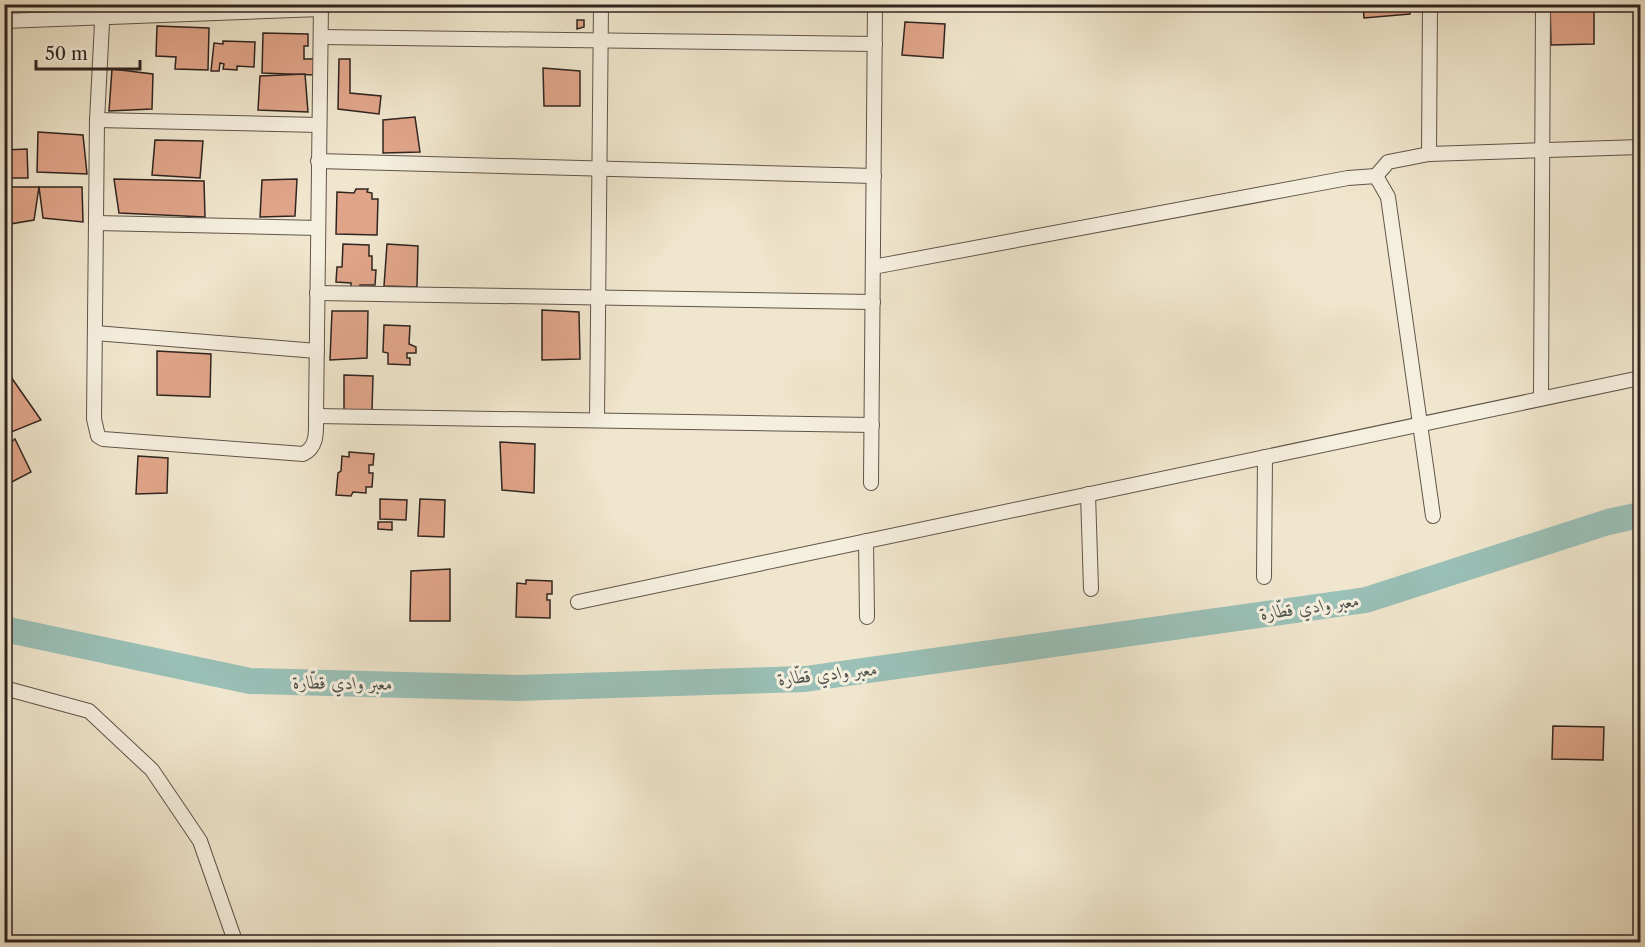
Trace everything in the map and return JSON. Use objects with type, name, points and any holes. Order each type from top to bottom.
[{"type":"street","points":[[597,420],[601,4]]},
{"type":"street","points":[[871,483],[875,4]]},
{"type":"street","points":[[1430,4],[1430,154]]},
{"type":"street","points":[[1541,399],[1543,4]]},
{"type":"street","points":[[4,21],[103,10],[321,7],[315,441],[312,448],[303,454],[103,439],[98,436],[94,419],[97,120],[103,10]]},
{"type":"street","points":[[321,37],[875,44]]},
{"type":"street","points":[[97,120],[319,125]]},
{"type":"street","points":[[873,267],[1325,183],[1376,176],[1389,162],[1430,154],[1641,147]]},
{"type":"street","points":[[318,161],[874,176]]},
{"type":"street","points":[[1376,176],[1388,197],[1433,516]]},
{"type":"street","points":[[96,224],[318,228]]},
{"type":"street","points":[[317,293],[873,302]]},
{"type":"street","points":[[95,333],[317,351]]},
{"type":"street","points":[[578,602],[1641,378]]},
{"type":"street","points":[[316,416],[872,425]]},
{"type":"street","points":[[1264,577],[1265,457]]},
{"type":"street","points":[[1088,494],[1091,589]]},
{"type":"street","points":[[866,541],[867,617]]},
{"type":"street","points":[[4,688],[89,711],[152,770],[200,841],[234,938],[233,942]]},
{"type":"building","points":[[46,4],[87,4],[87,9],[46,9]]},
{"type":"building","points":[[1363,4],[1411,4],[1410,14],[1364,18]]},
{"type":"building","points":[[1550,4],[1594,4],[1594,44],[1551,45]]},
{"type":"building","points":[[577,20],[584,20],[584,27],[577,29]]},
{"type":"building","points":[[905,22],[945,24],[943,58],[902,55]]},
{"type":"building","points":[[157,26],[209,28],[208,70],[175,69],[176,57],[156,56]]},
{"type":"building","points":[[263,33],[308,34],[308,46],[304,46],[304,59],[315,59],[315,75],[262,73]]},
{"type":"building","points":[[223,41],[255,42],[254,67],[237,66],[237,70],[223,69],[224,64],[220,63],[219,71],[211,71],[214,43],[223,44]]},
{"type":"building","points":[[339,59],[350,59],[350,93],[381,96],[379,114],[338,109]]},
{"type":"building","points":[[543,68],[580,71],[580,106],[544,106]]},
{"type":"building","points":[[112,69],[153,74],[152,109],[109,111]]},
{"type":"building","points":[[305,74],[308,112],[258,110],[260,76]]},
{"type":"building","points":[[415,117],[420,152],[383,153],[383,120]]},
{"type":"building","points":[[38,132],[83,135],[87,174],[37,172]]},
{"type":"building","points":[[155,140],[203,141],[200,178],[152,175]]},
{"type":"building","points":[[27,149],[28,178],[4,178],[4,150]]},
{"type":"building","points":[[114,179],[204,181],[205,217],[119,213]]},
{"type":"building","points":[[297,179],[295,216],[260,217],[262,180]]},
{"type":"building","points":[[4,187],[39,187],[34,220],[4,225]]},
{"type":"building","points":[[39,187],[82,187],[83,222],[43,218]]},
{"type":"building","points":[[356,189],[368,189],[367,192],[372,193],[372,199],[378,199],[377,235],[336,234],[337,192],[354,193]]},
{"type":"building","points":[[4,233],[10,283],[4,286]]},
{"type":"building","points":[[343,244],[369,245],[372,270],[376,270],[375,285],[360,285],[360,288],[351,288],[351,283],[336,282],[337,267],[342,267]]},
{"type":"building","points":[[387,244],[418,246],[417,287],[384,286]]},
{"type":"building","points":[[542,310],[579,312],[580,359],[542,360]]},
{"type":"building","points":[[332,311],[368,311],[367,358],[330,360]]},
{"type":"building","points":[[384,325],[410,326],[409,344],[416,347],[416,353],[407,353],[410,365],[388,364],[388,353],[383,352]]},
{"type":"building","points":[[157,351],[211,354],[210,397],[157,395]]},
{"type":"building","points":[[4,367],[41,420],[4,435]]},
{"type":"building","points":[[344,375],[373,376],[372,410],[344,410]]},
{"type":"building","points":[[15,439],[31,472],[4,486],[4,448]]},
{"type":"building","points":[[500,442],[535,444],[534,493],[502,490]]},
{"type":"building","points":[[349,452],[374,454],[373,465],[369,465],[369,473],[373,473],[372,487],[366,487],[366,493],[353,492],[351,496],[336,495],[342,456],[349,457]]},
{"type":"building","points":[[138,456],[168,458],[167,493],[136,494]]},
{"type":"building","points":[[380,499],[407,500],[406,520],[380,519]]},
{"type":"building","points":[[420,499],[445,500],[444,537],[418,536]]},
{"type":"building","points":[[378,522],[392,522],[392,530],[378,529]]},
{"type":"building","points":[[450,569],[450,621],[410,621],[411,571]]},
{"type":"building","points":[[526,580],[552,581],[552,594],[547,594],[547,600],[550,600],[550,618],[516,617],[517,583],[526,584]]},
{"type":"building","points":[[1553,726],[1604,727],[1603,760],[1552,759]]},
{"type":"waterway","name":"معبر وادي قطّارة","points":[[4,629],[250,681],[517,688],[805,679],[1366,600],[1608,522],[1640,515]]}]
